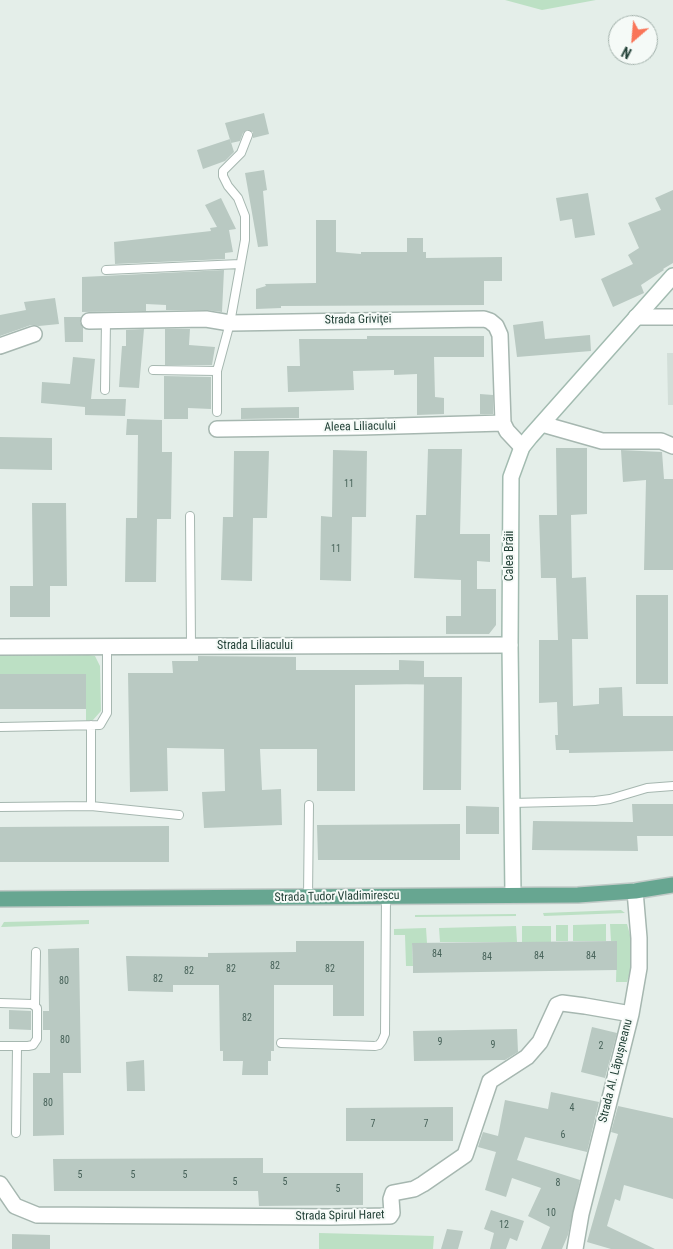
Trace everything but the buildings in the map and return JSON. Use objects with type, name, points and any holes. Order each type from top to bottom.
[{"type":"main road","name":"Strada Tudor Vladimirescu","points":[[0,899],[603,894],[673,885]]},
{"type":"street","name":"Calea Brăii","points":[[513,895],[510,645],[512,477],[522,447],[673,276]]},
{"type":"street","points":[[636,317],[673,317]]},
{"type":"street","name":"Strada Griviţei","points":[[89,321],[206,319],[230,324],[472,318],[490,321],[496,326],[500,335],[503,423]]},
{"type":"street","points":[[0,346],[34,334]]},
{"type":"street","points":[[503,423],[507,431],[522,447]]},
{"type":"street","name":"Aleea Liliacului","points":[[217,429],[503,423]]},
{"type":"street","points":[[542,424],[602,442],[661,441],[673,446]]},
{"type":"street","name":"Strada Liliacului","points":[[0,647],[510,645]]},
{"type":"street","name":"Strada Al. Lăpușneanu","points":[[575,1249],[581,1214],[631,1014],[639,968],[639,938],[635,891]]},
{"type":"street","name":"Strada Spirul Haret","points":[[0,1184],[15,1206],[37,1215],[390,1216],[392,1213],[391,1199],[393,1194],[414,1189],[466,1156],[490,1081],[527,1057],[540,1042],[557,1005],[562,1003],[631,1014]]},
{"type":"lane","points":[[217,412],[217,371],[230,324],[245,240],[245,216],[238,198],[228,186],[223,176],[223,170],[242,153],[248,135]]},
{"type":"lane","points":[[106,270],[240,264]]},
{"type":"lane","points":[[105,390],[106,320]]},
{"type":"lane","points":[[153,370],[217,371]]},
{"type":"lane","points":[[190,516],[191,646]]},
{"type":"lane","points":[[0,726],[100,724],[107,713],[107,646]]},
{"type":"lane","points":[[91,725],[91,806]]},
{"type":"lane","points":[[512,803],[595,801],[610,799],[646,788],[673,786]]},
{"type":"lane","points":[[308,897],[309,805]]},
{"type":"lane","points":[[0,807],[91,806],[179,815]]},
{"type":"lane","points":[[281,1043],[375,1046],[379,1045],[382,1041],[385,1034],[386,896]]},
{"type":"lane","points":[[0,1046],[17,1047],[33,1045],[37,1039],[37,1008],[35,1006],[36,952]]},
{"type":"lane","points":[[0,1003],[32,1004],[35,1006]]},
{"type":"lane","points":[[16,1133],[17,1047]]},
{"type":"shaded area","points":[[667,353],[673,353],[673,405],[668,405]]},
{"type":"green space","points":[[505,0],[596,0],[542,10]]},
{"type":"green space","points":[[0,656],[95,656],[100,666],[101,711],[93,720],[86,721],[86,674],[0,674]]},
{"type":"green space","points":[[621,910],[625,913],[544,916],[543,913]]},
{"type":"green space","points":[[516,914],[516,916],[415,917],[415,915]]},
{"type":"green space","points":[[89,920],[89,924],[1,927],[4,922]]},
{"type":"green space","points":[[606,924],[606,941],[573,941],[573,925]]},
{"type":"green space","points":[[610,924],[627,924],[632,942],[632,965],[627,982],[616,982],[617,941],[611,941]]},
{"type":"green space","points":[[556,925],[568,925],[568,941],[556,941]]},
{"type":"green space","points":[[516,926],[517,942],[440,942],[439,928]]},
{"type":"green space","points":[[522,926],[551,926],[551,942],[522,942]]},
{"type":"green space","points":[[426,928],[427,943],[412,943],[413,966],[406,966],[405,935],[394,935],[394,929]]},
{"type":"green space","points":[[319,1233],[434,1236],[433,1249],[319,1249]]}]
